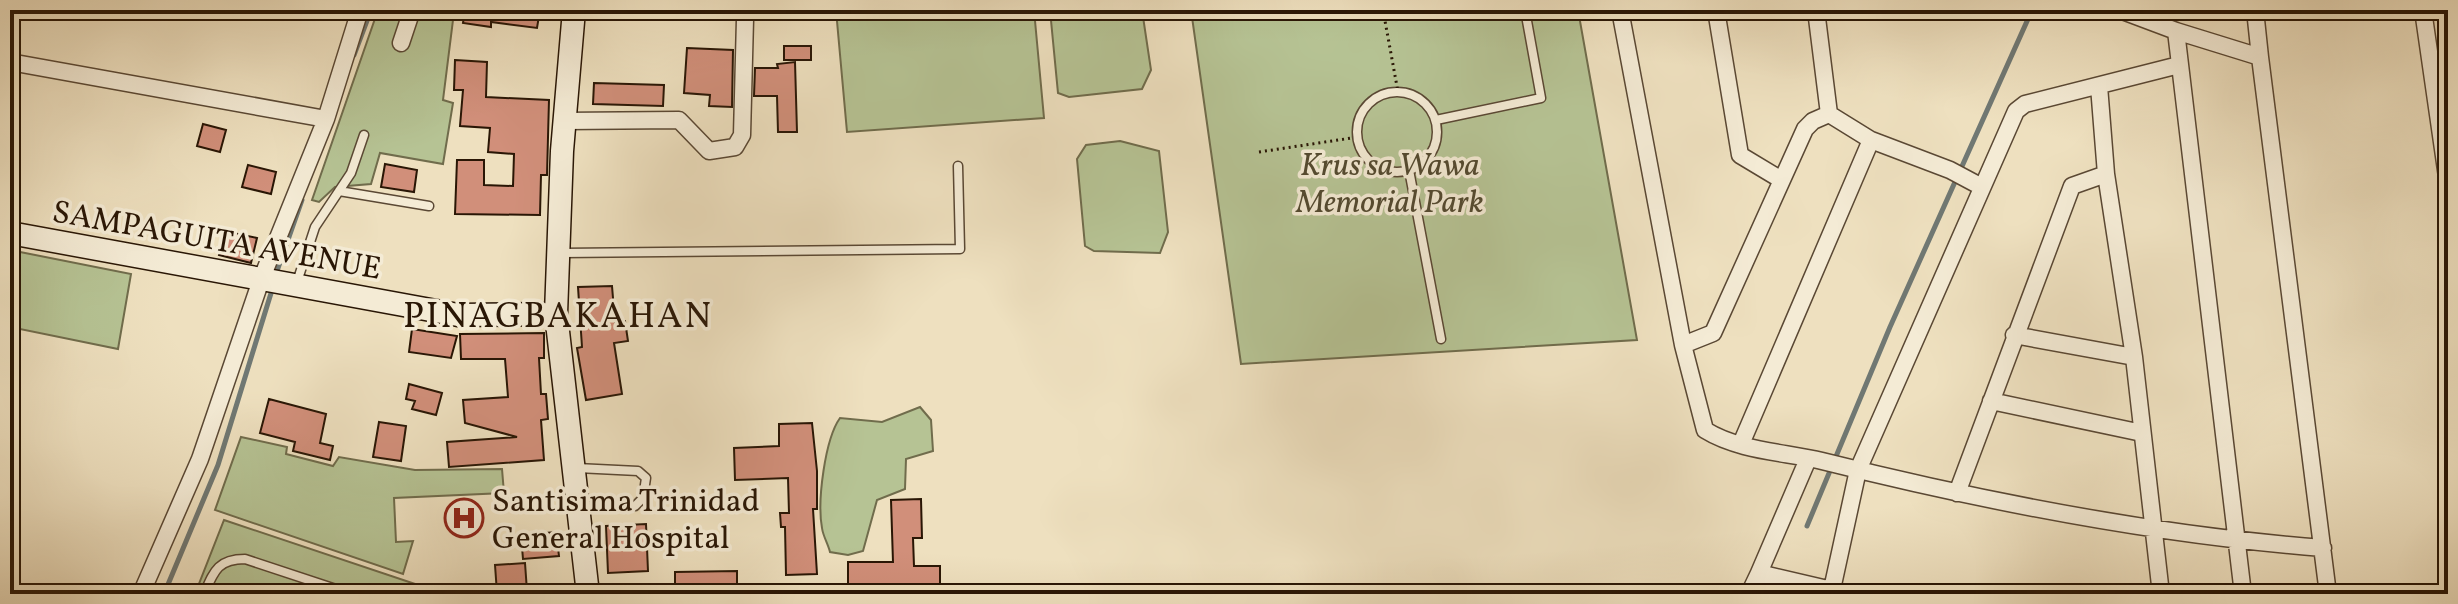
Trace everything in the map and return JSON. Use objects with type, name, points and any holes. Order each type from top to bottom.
[{"type":"main road","points":[[574,10],[564,121],[556,314],[588,594]]},
{"type":"main road","name":"SAMPAGUITA AVENUE","points":[[10,233],[458,315],[556,314]]},
{"type":"street","points":[[141,594],[200,459],[261,280],[326,119],[360,10]]},
{"type":"street","points":[[401,43],[412,10]]},
{"type":"street","points":[[1620,10],[1683,345],[1705,430],[1741,444],[1957,493],[2153,529],[2236,541],[2323,548]]},
{"type":"street","points":[[1716,10],[1740,155],[1780,179]]},
{"type":"street","points":[[1816,10],[1829,114]]},
{"type":"street","points":[[2120,10],[2260,57]]},
{"type":"street","points":[[2255,10],[2328,594]]},
{"type":"street","points":[[2423,10],[2448,184]]},
{"type":"street","points":[[564,121],[679,120],[709,151],[735,147],[742,135],[745,19]]},
{"type":"street","points":[[2176,31],[2243,594]]},
{"type":"street","points":[[10,62],[326,119]]},
{"type":"street","points":[[1759,573],[1837,593],[1849,469],[1974,181],[2016,111],[2025,104],[2179,65]]},
{"type":"street","points":[[2099,86],[2106,174],[2134,357],[2161,594]]},
{"type":"street","points":[[1683,345],[1713,333],[1805,129],[1813,121],[1829,114]]},
{"type":"street","points":[[1829,114],[1871,140],[1974,181]]},
{"type":"street","points":[[1741,444],[1871,140]]},
{"type":"street","points":[[1957,493],[2072,186],[2106,174]]},
{"type":"street","points":[[2014,335],[2134,357]]},
{"type":"street","points":[[1991,401],[2142,433]]},
{"type":"street","points":[[1749,594],[1814,460]]},
{"type":"lane","points":[[1436,120],[1541,98],[1525,10]]},
{"type":"lane","points":[[1398,92],[1422,100],[1436,120],[1437,133],[1429,156],[1409,170],[1396,172],[1373,164],[1364,155],[1358,137],[1359,119],[1374,99],[1398,92]]},
{"type":"lane","points":[[295,286],[315,227],[351,173],[364,135]]},
{"type":"lane","points":[[557,252],[960,249],[958,166]]},
{"type":"lane","points":[[1409,170],[1441,339]]},
{"type":"lane","points":[[339,191],[429,206]]},
{"type":"lane","points":[[572,467],[638,471],[646,478],[643,498],[635,506],[577,509]]},
{"type":"lane","points":[[204,594],[215,568],[228,559],[245,559],[351,594]]},
{"type":"path","points":[[1383,10],[1398,92]]},
{"type":"path","points":[[1259,152],[1358,137]]},
{"type":"green space","points":[[378,10],[454,12],[443,100],[453,103],[443,164],[380,153],[371,184],[335,187],[319,202],[312,200]]},
{"type":"green space","points":[[836,10],[1034,10],[1044,118],[847,132]]},
{"type":"green space","points":[[1050,10],[1142,10],[1151,70],[1142,89],[1069,97],[1058,93]]},
{"type":"green space","name":"Krus sa Wawa Memorial Park","points":[[1191,10],[1578,10],[1637,340],[1241,364]]},
{"type":"green space","points":[[1120,141],[1159,151],[1168,232],[1160,253],[1094,251],[1085,246],[1077,159],[1086,145]]},
{"type":"green space","points":[[10,250],[131,274],[118,349],[10,327]]},
{"type":"green space","points":[[920,407],[931,420],[933,451],[906,459],[905,489],[877,500],[863,551],[848,555],[830,552],[822,528],[822,487],[826,455],[840,418],[882,422]]},
{"type":"green space","points":[[241,437],[287,447],[286,454],[333,466],[339,457],[415,470],[502,469],[504,493],[394,498],[396,542],[413,541],[403,574],[215,510]]},
{"type":"green space","points":[[224,520],[445,594],[195,594]]},
{"type":"building","points":[[465,10],[540,10],[537,28],[491,22],[491,27],[463,23]]},
{"type":"building","points":[[784,46],[811,46],[811,60],[784,60]]},
{"type":"building","points":[[687,48],[733,50],[732,107],[709,106],[710,95],[684,93]]},
{"type":"building","points":[[455,60],[487,62],[486,97],[549,100],[547,175],[541,175],[540,215],[455,214],[457,160],[484,160],[484,185],[513,186],[514,154],[488,152],[490,128],[460,126],[463,90],[454,90]]},
{"type":"building","points":[[795,62],[797,132],[778,132],[777,96],[754,96],[755,68],[778,68],[777,64]]},
{"type":"building","points":[[594,83],[664,85],[663,106],[593,104]]},
{"type":"building","points":[[203,124],[226,130],[220,152],[197,146]]},
{"type":"building","points":[[385,164],[417,170],[414,192],[381,187]]},
{"type":"building","points":[[248,165],[276,172],[271,194],[242,187]]},
{"type":"building","points":[[224,231],[257,238],[251,263],[219,255]]},
{"type":"building","points":[[612,286],[615,322],[625,321],[628,341],[614,343],[622,394],[586,400],[577,348],[582,347],[578,287]]},
{"type":"building","points":[[412,329],[457,336],[451,358],[409,352]]},
{"type":"building","points":[[544,333],[544,358],[539,358],[541,394],[546,394],[548,419],[541,420],[544,460],[449,467],[447,442],[517,437],[465,423],[463,400],[508,397],[505,359],[461,359],[460,334]]},
{"type":"building","points":[[409,384],[442,393],[436,415],[412,409],[415,401],[406,399]]},
{"type":"building","points":[[269,399],[326,414],[320,443],[333,446],[330,460],[293,451],[295,442],[260,433]]},
{"type":"building","points":[[379,422],[406,426],[401,461],[373,457]]},
{"type":"building","points":[[812,423],[817,471],[817,509],[813,509],[817,574],[786,575],[785,527],[781,527],[780,513],[789,513],[788,478],[735,480],[734,448],[779,446],[779,424]]},
{"type":"building","points":[[921,499],[922,538],[913,538],[914,566],[940,566],[940,592],[848,594],[848,562],[893,562],[891,500]]},
{"type":"building","points":[[646,524],[648,571],[608,573],[606,526]]},
{"type":"building","points":[[556,532],[559,556],[523,559],[521,535]]},
{"type":"building","points":[[525,563],[527,591],[497,593],[495,565]]},
{"type":"building","points":[[737,571],[737,593],[675,593],[675,572]]},
{"type":"waterway","points":[[354,55],[371,10]]},
{"type":"waterway","points":[[1807,526],[1890,327],[2032,10]]},
{"type":"waterway","points":[[277,271],[302,200]]},
{"type":"waterway","points":[[164,594],[218,465],[272,290]]},
{"type":"place","name":"Santisima Trinidad General Hospital","points":[[464,518]]},
{"type":"district","name":"PINAGBAKAHAN","points":[[558,314]]}]
